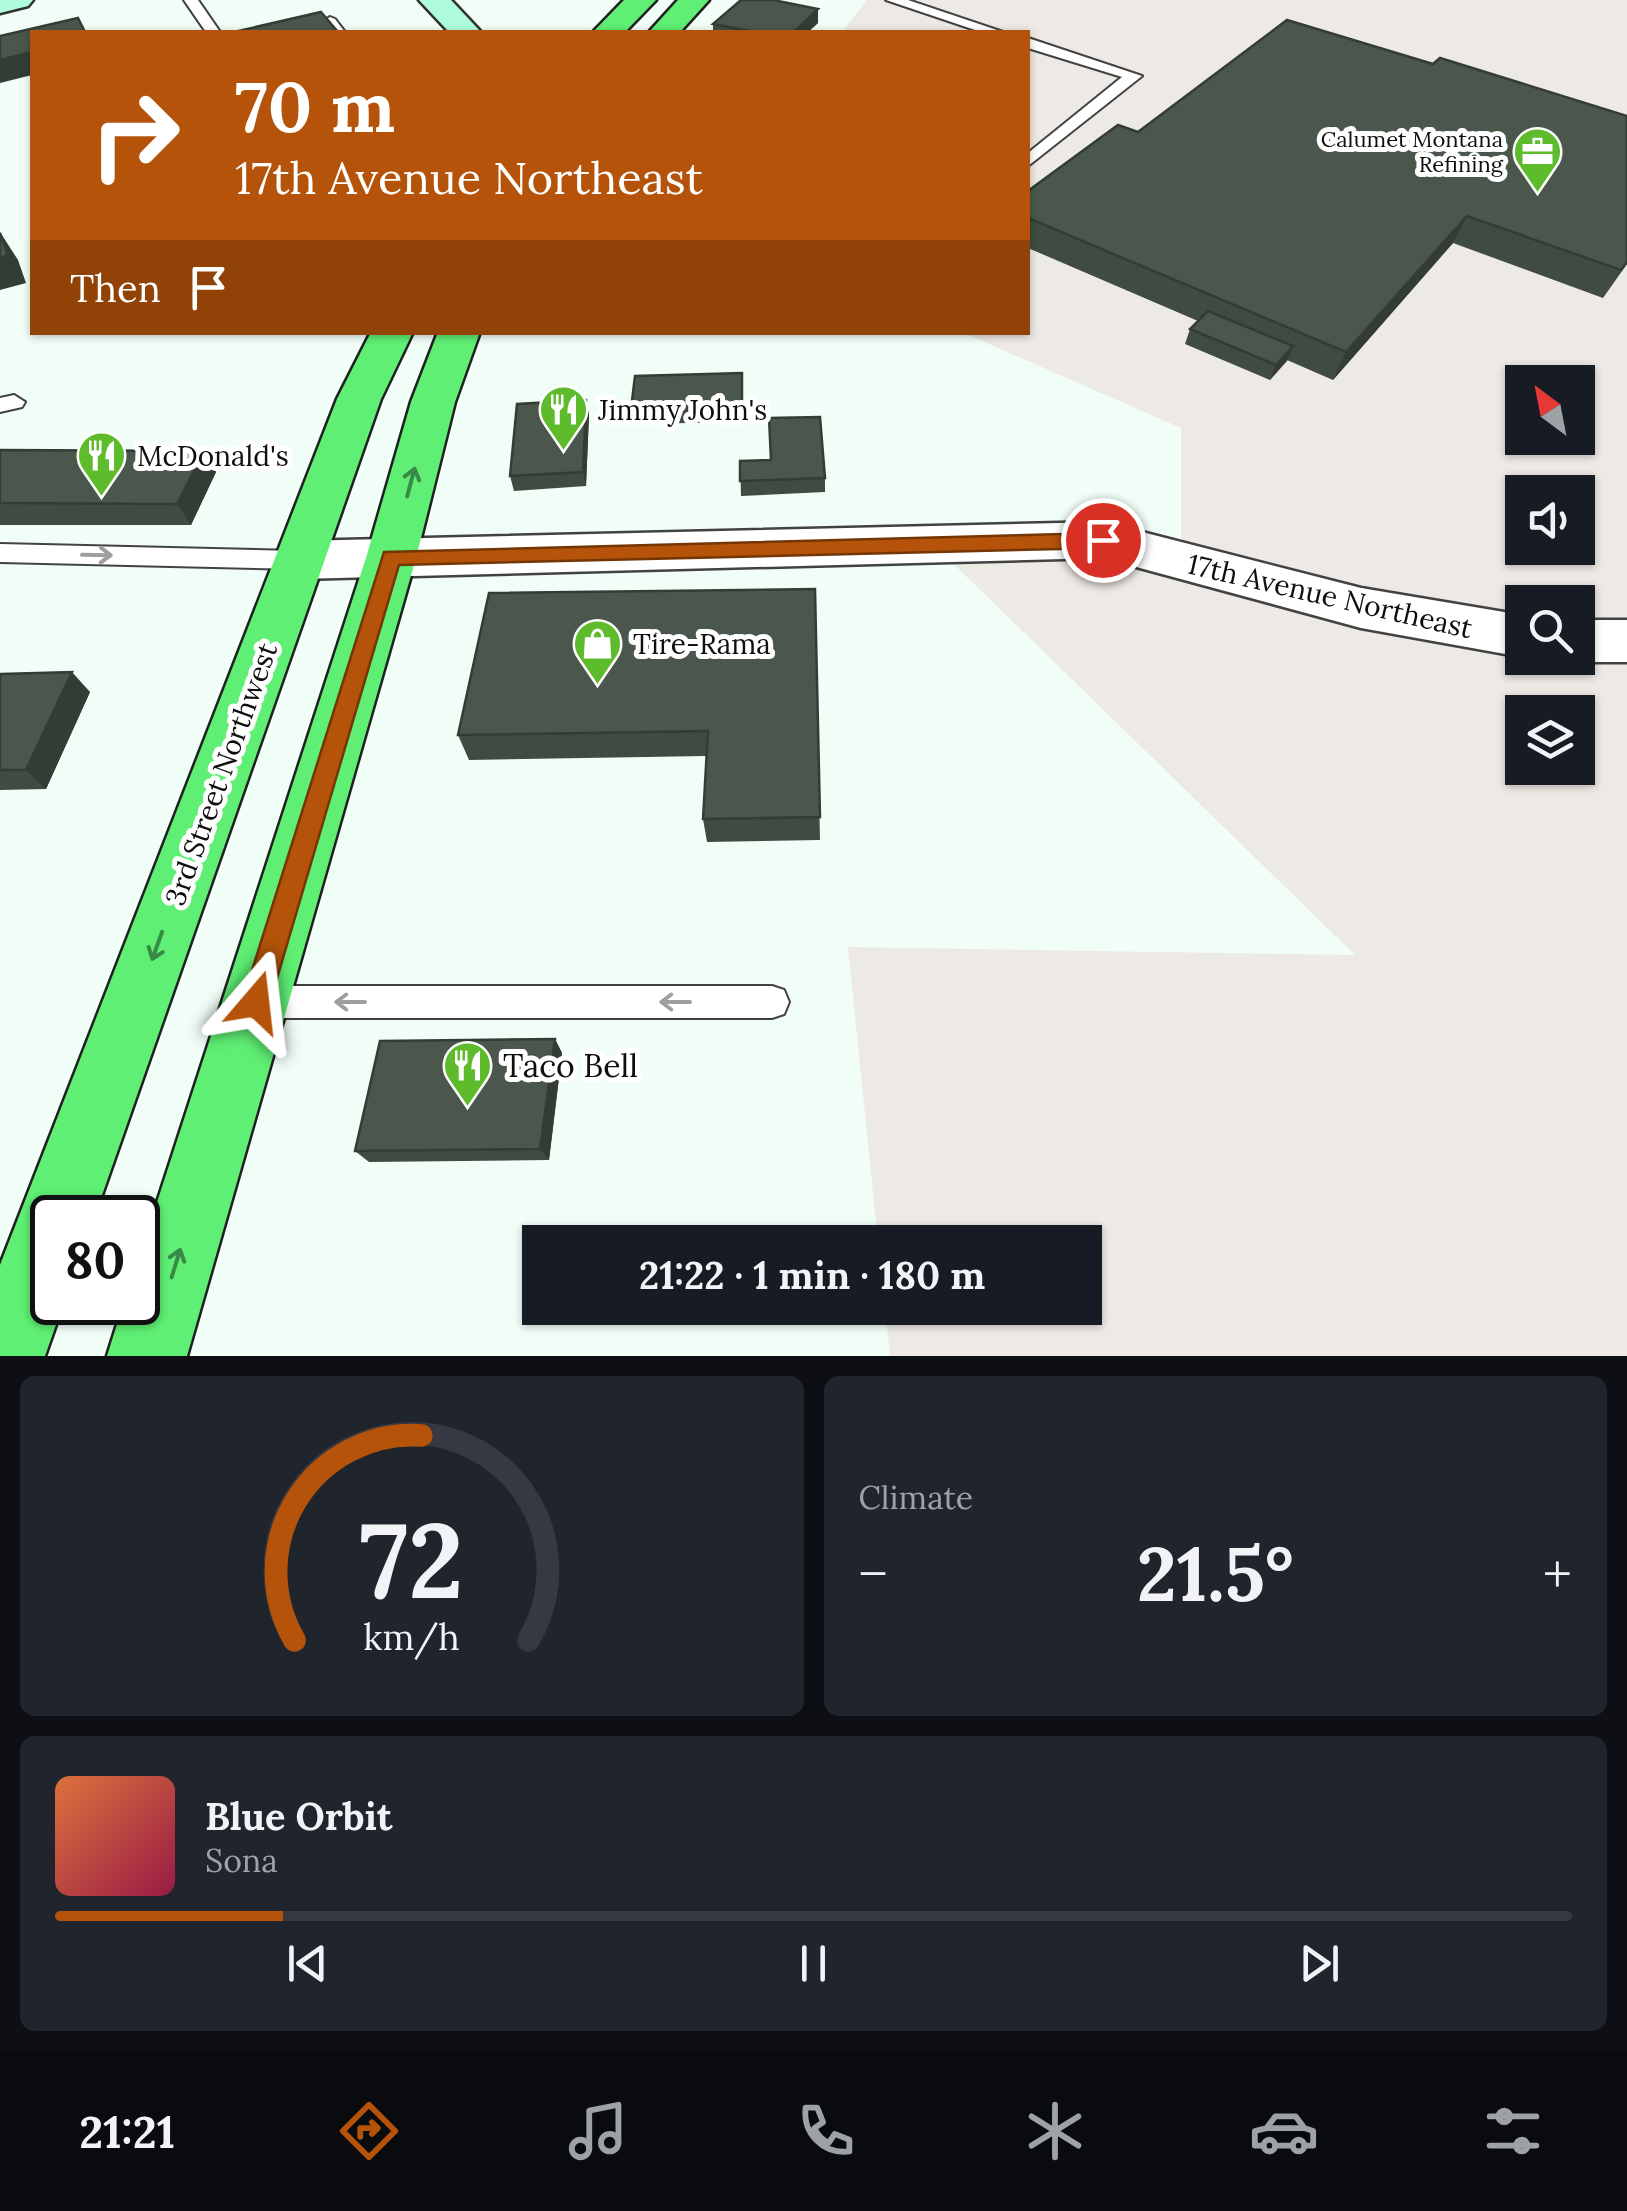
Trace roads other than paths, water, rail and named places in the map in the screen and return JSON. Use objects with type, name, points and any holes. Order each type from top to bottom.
[{"type":"highway","points":[[610,30],[642,0]]},
{"type":"highway","points":[[666,30],[694,0]]},
{"type":"highway","name":"3rd Street Northwest","points":[[64,1195],[359,400],[391,335]]},
{"type":"highway","points":[[148,1356],[391,558],[432,402],[458,335]]},
{"type":"highway","points":[[5,1356],[30,1288]]},
{"type":"street","points":[[0,4],[18,0]]},
{"type":"street","points":[[438,1],[464,30]]},
{"type":"street","name":"17th Avenue Northeast","points":[[299,560],[1103,540],[1362,608],[1505,633]]},
{"type":"street","points":[[1595,642],[1627,641]]},
{"type":"lane","points":[[191,0],[212,30]]},
{"type":"lane","points":[[892,0],[989,30]]},
{"type":"lane","points":[[1030,44],[1134,76],[1030,159]]},
{"type":"lane","points":[[0,554],[299,560]]},
{"type":"lane","points":[[256,1002],[772,1002]]},
{"type":"place","name":"Calumet Montana Refining","points":[[1538,194]]},
{"type":"place","name":"Jimmy John's","points":[[563,452]]},
{"type":"place","name":"McDonald's","points":[[102,498]]},
{"type":"place","name":"Tire-Rama","points":[[598,686]]},
{"type":"place","name":"Taco Bell","points":[[468,1108]]}]
